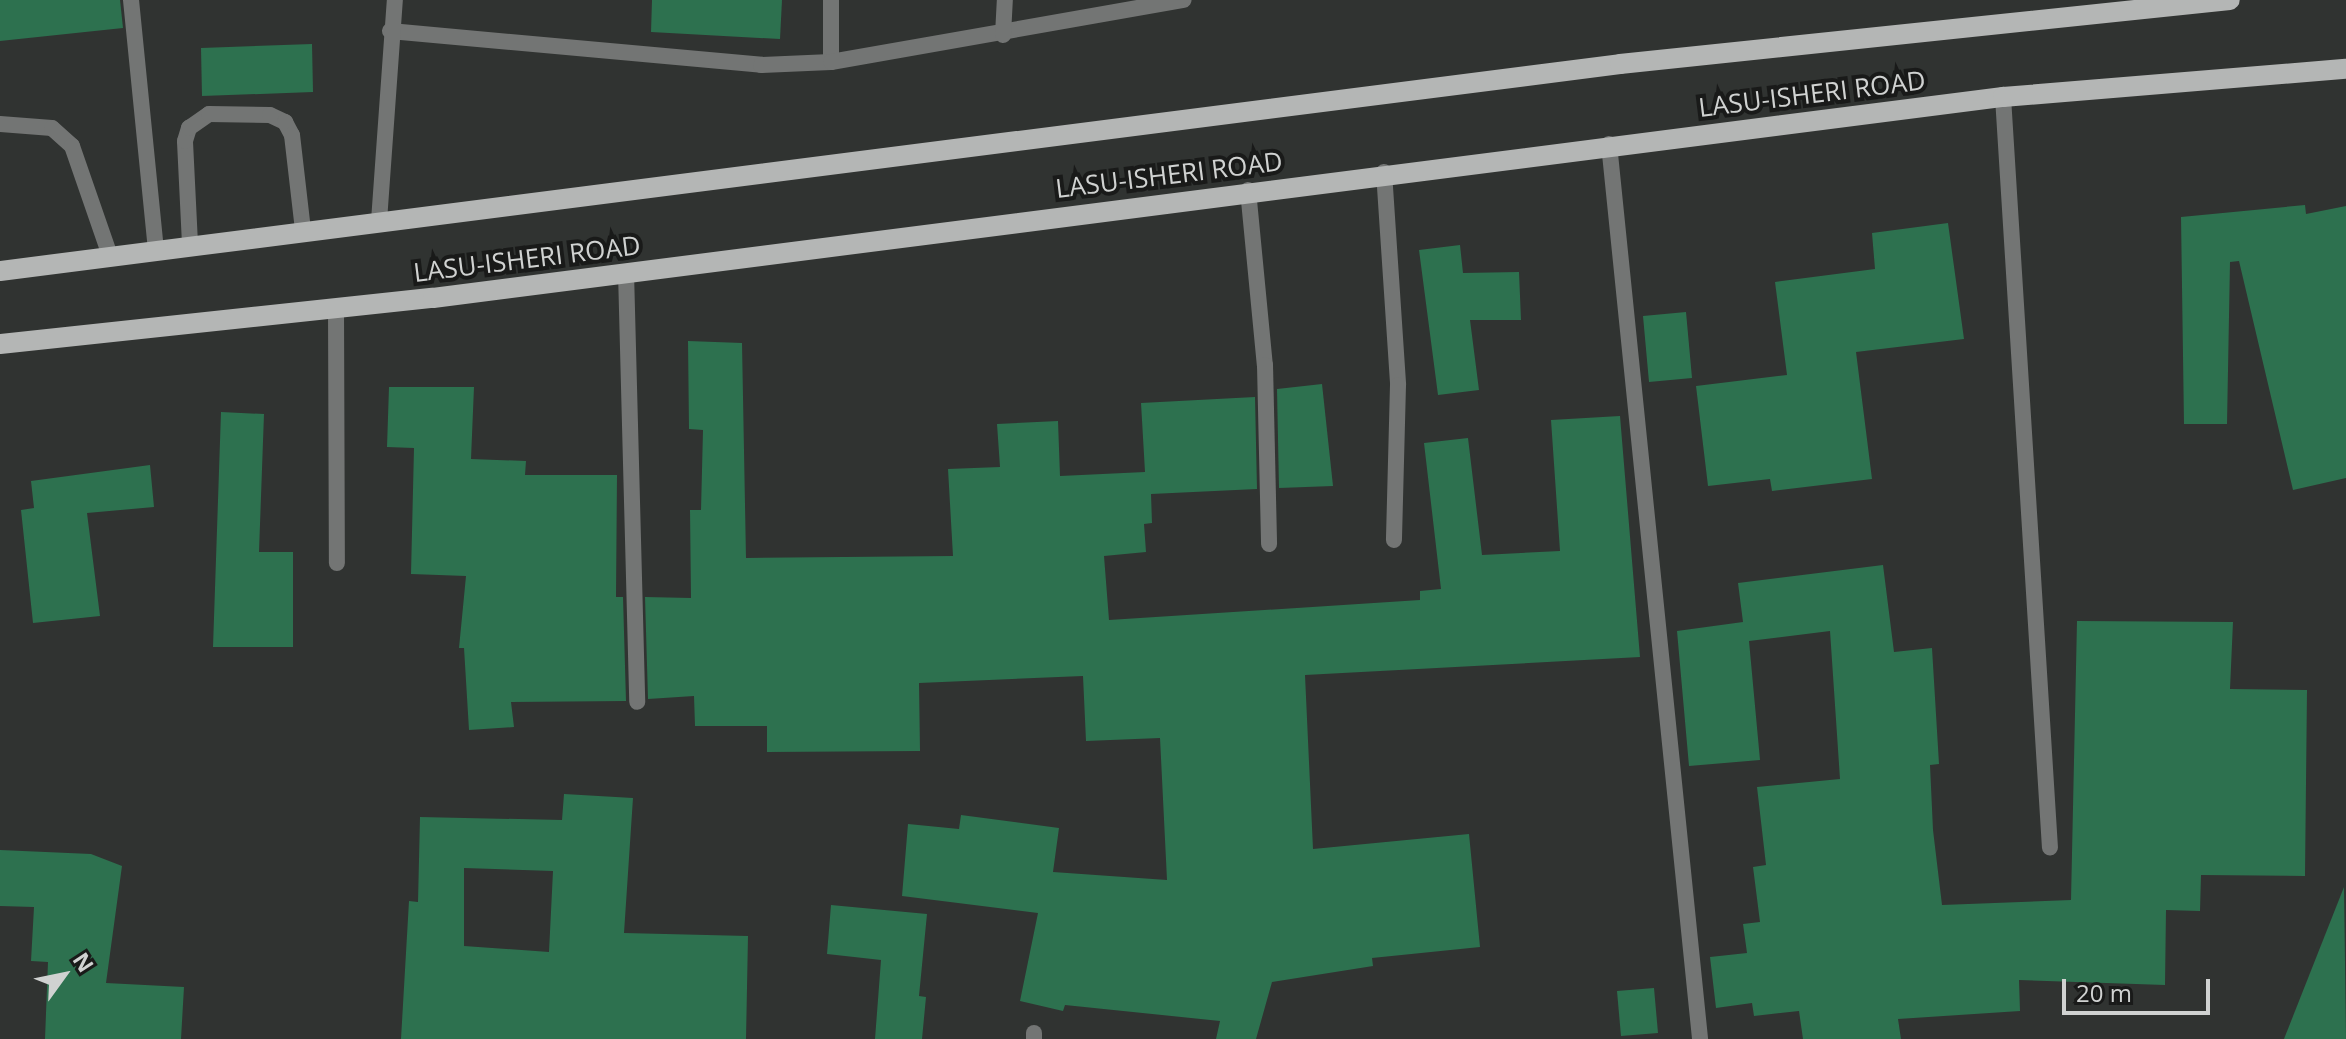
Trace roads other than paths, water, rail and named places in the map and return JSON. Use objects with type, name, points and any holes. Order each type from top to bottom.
[{"type":"main road","name":"LASU-ISHERI ROAD","points":[[0,271],[190,244],[1620,64],[2230,0]]},
{"type":"main road","name":"LASU-ISHERI ROAD","points":[[0,344],[336,308],[1384,172],[2003,97],[2346,69]]},
{"type":"street","points":[[131,0],[156,249]]},
{"type":"street","points":[[379,221],[390,31],[395,0]]},
{"type":"street","points":[[831,0],[831,62]]},
{"type":"street","points":[[1003,35],[1005,0]]},
{"type":"street","points":[[390,31],[691,63],[831,62],[1003,35],[1184,0]]},
{"type":"street","points":[[2003,97],[2050,848]]},
{"type":"street","points":[[190,244],[185,141],[189,128],[209,114],[270,115],[285,122],[292,135],[303,230]]},
{"type":"street","points":[[0,124],[52,128],[72,146],[110,256]]},
{"type":"street","points":[[1609,144],[1700,1039]]},
{"type":"street","points":[[1384,172],[1398,385],[1394,540]]},
{"type":"street","points":[[1248,190],[1265,365],[1269,544]]},
{"type":"street","points":[[626,272],[637,702]]},
{"type":"street","points":[[336,308],[337,563]]}]
